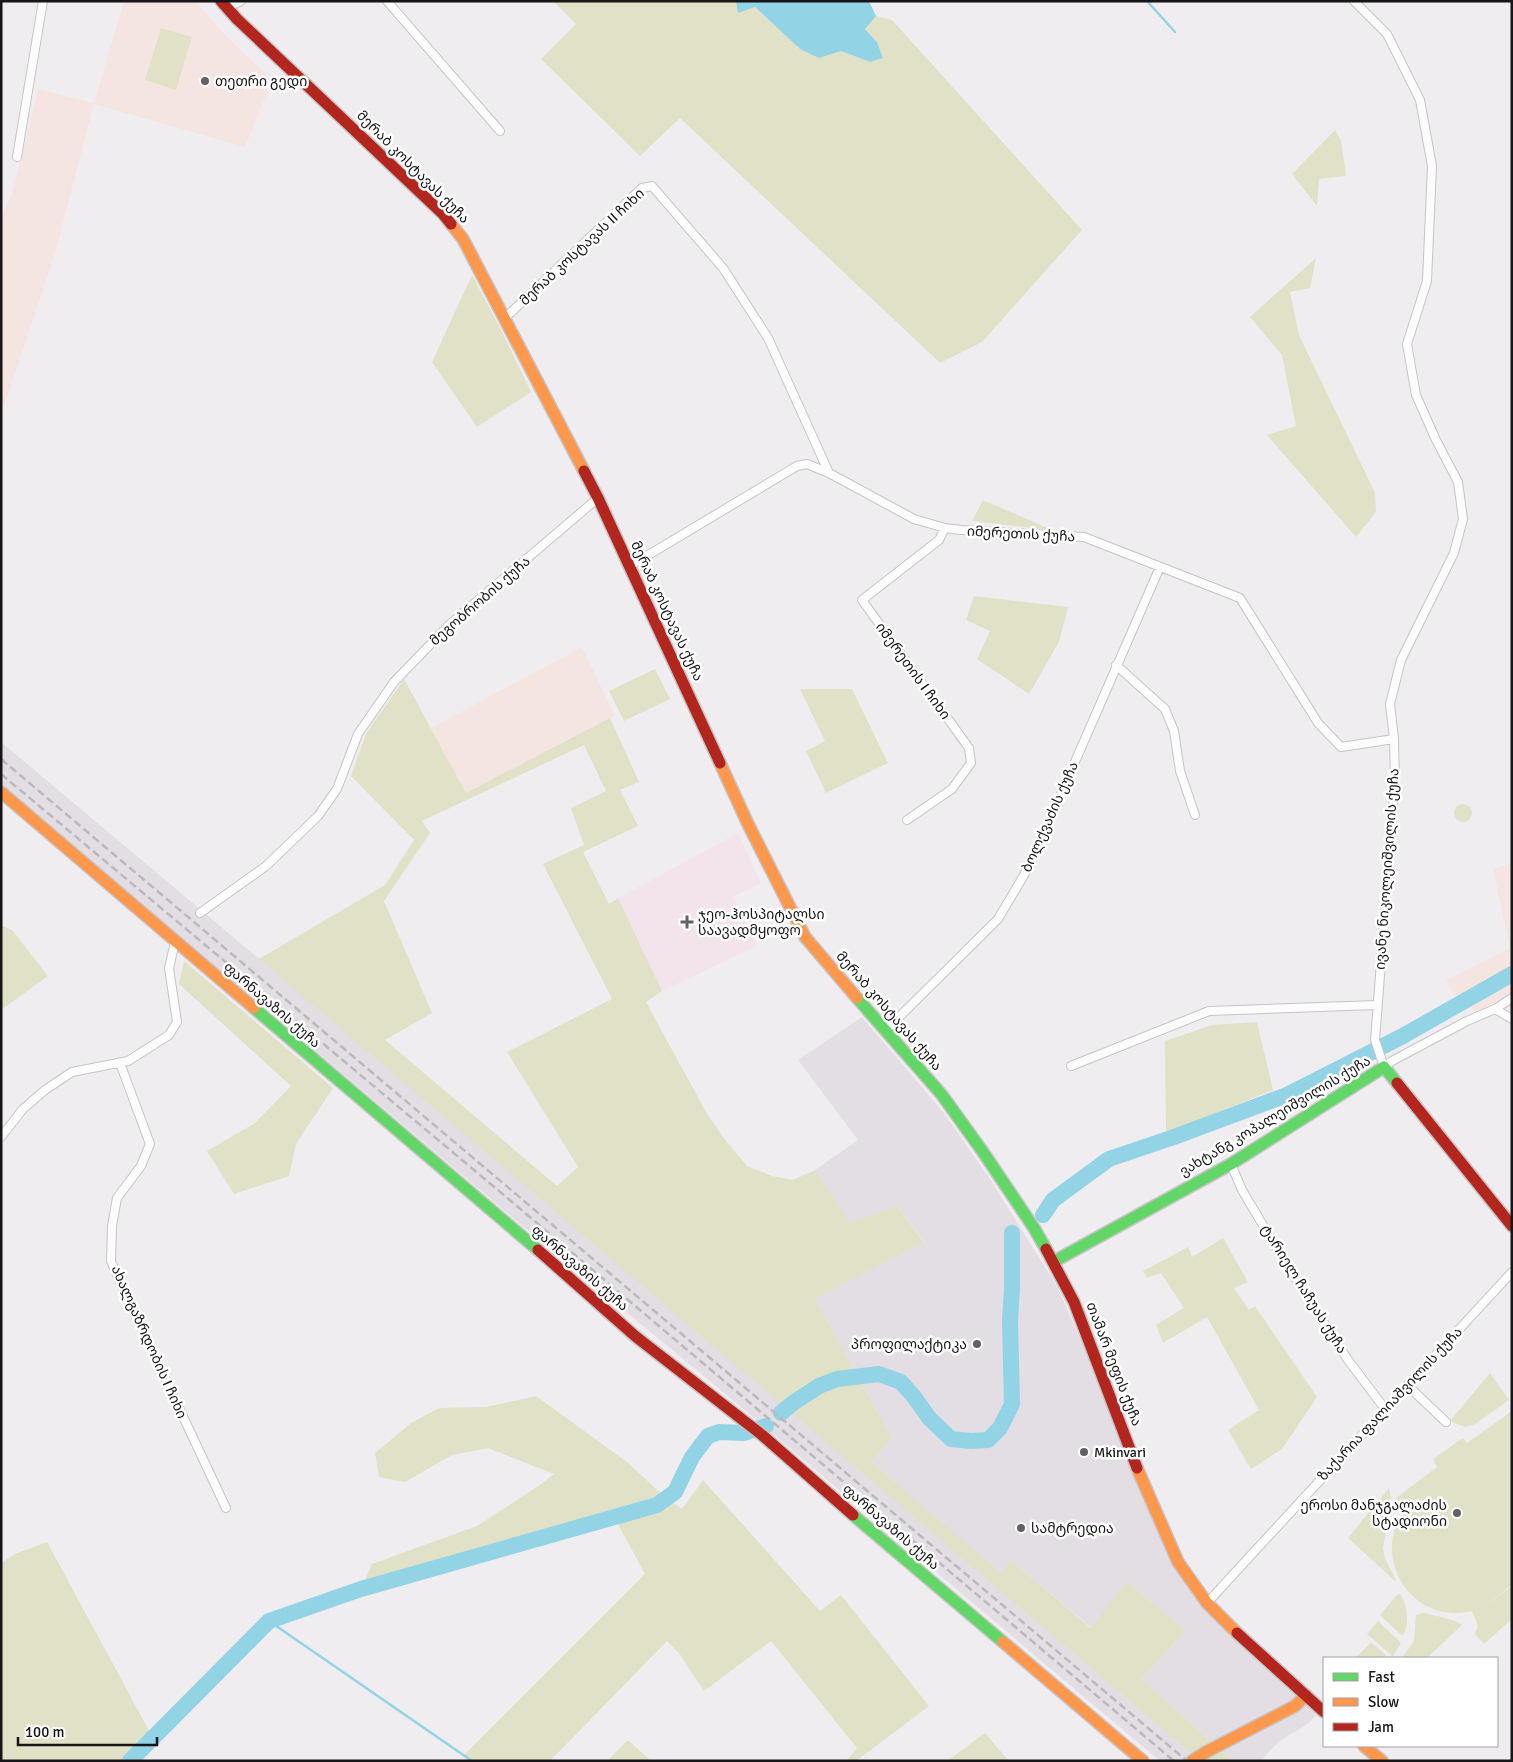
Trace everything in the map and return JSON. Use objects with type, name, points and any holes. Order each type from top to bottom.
[{"type":"street","points":[[17,157],[43,1]]},
{"type":"street","points":[[223,3],[235,4],[242,1]]},
{"type":"street","points":[[232,14],[242,1]]},
{"type":"street","points":[[387,1],[500,132]]},
{"type":"street","name":"ივანე ნიკოლეიშვილის ქუჩა","points":[[1354,1],[1387,34],[1420,100],[1432,166],[1427,281],[1408,344],[1416,396],[1458,482],[1463,519],[1454,554],[1401,660],[1390,704],[1394,739],[1395,781],[1376,1005],[1375,1040],[1384,1067]]},
{"type":"street","name":"მერაბ კოსტავას ქუჩა","points":[[223,3],[232,14],[443,214],[464,239],[598,498],[748,824],[806,937],[831,969],[942,1095],[1034,1228],[1054,1262]]},
{"type":"street","name":"მერაბ კოსტავას II ჩიხი","points":[[505,318],[642,188],[652,186],[723,268],[768,338],[829,473]]},
{"type":"street","name":"იმერეთის ქუჩა","points":[[630,566],[797,466],[807,464],[829,473],[914,519],[945,528],[1084,537],[1240,598],[1318,723],[1341,746],[1394,739]]},
{"type":"street","name":"მეგობრობის ქუჩა","points":[[200,913],[266,866],[318,816],[337,789],[358,734],[394,682],[449,625],[598,498]]},
{"type":"street","name":"იმერეთის I ჩიხი","points":[[907,820],[952,789],[971,763],[968,748],[862,600],[939,540],[945,528]]},
{"type":"street","name":"ბოლქვაძის ქუჩა","points":[[886,1030],[998,919],[1030,865],[1160,567]]},
{"type":"street","points":[[1116,665],[1165,709],[1174,731],[1180,770],[1195,816]]},
{"type":"street","name":"ფარნავაზის ქუჩა","points":[[1,792],[635,1336],[762,1435],[901,1557],[1143,1761]]},
{"type":"street","points":[[1,1137],[23,1109],[45,1090],[72,1072],[128,1062],[169,1034],[177,1022],[169,968],[175,942]]},
{"type":"street","name":"ვახტანგ კოპალეიშვილის ქუჩა","points":[[1054,1262],[1231,1164],[1392,1061],[1467,1021],[1495,1009],[1512,998]]},
{"type":"street","points":[[1071,1066],[1209,1010],[1376,1005]]},
{"type":"street","points":[[1495,1009],[1512,1019]]},
{"type":"street","name":"ახალგაზრდობის I ჩიხი","points":[[120,1063],[150,1144],[141,1166],[117,1198],[112,1226],[111,1261],[124,1293],[226,1508]]},
{"type":"street","points":[[1384,1067],[1512,1226]]},
{"type":"street","name":"ტარიელ ჩაჩუას ქუჩა","points":[[1231,1164],[1242,1190],[1283,1259],[1348,1360],[1385,1409]]},
{"type":"street","name":"თამარ მეფის ქუჩა","points":[[1054,1262],[1081,1318],[1138,1470],[1178,1562],[1207,1603],[1323,1711]]},
{"type":"street","name":"ზაქარია ფალიაშვილის ქუჩა","points":[[1207,1603],[1512,1272]]},
{"type":"street","points":[[1407,1385],[1446,1422]]},
{"type":"street","points":[[1192,1761],[1295,1706],[1306,1695]]},
{"type":"street","points":[[1365,1747],[1382,1761]]},
{"type":"shaded area","points":[[124,1],[196,1],[222,32],[272,80],[245,147],[94,104],[54,257],[4,407],[1,406],[1,217],[13,191],[38,89],[94,103]]},
{"type":"shaded area","points":[[582,647],[615,716],[466,793],[431,728]]},
{"type":"shaded area","points":[[1,742],[320,1010],[1200,1761],[1160,1761],[729,1397],[538,1239],[1,784]]},
{"type":"shaded area","name":"ჯეო-ჰოსპიტალსი საავადმყოფო","points":[[738,833],[761,883],[733,897],[757,946],[662,991],[618,898]]},
{"type":"shaded area","points":[[1512,863],[1512,1010],[1503,998],[1475,1013],[1470,1005],[1462,1010],[1446,980],[1510,948],[1493,869]]},
{"type":"shaded area","points":[[862,1017],[943,1112],[990,1179],[1058,1288],[1089,1359],[1142,1496],[1167,1552],[1195,1598],[1228,1634],[1316,1715],[1309,1723],[1278,1742],[1261,1761],[1233,1761],[1141,1679],[1186,1631],[1127,1582],[1092,1628],[1012,1561],[1001,1574],[871,1462],[892,1438],[815,1299],[924,1241],[897,1206],[850,1224],[815,1170],[858,1140],[798,1060]]},
{"type":"green space","points":[[553,1],[736,1],[738,12],[755,7],[800,49],[841,51],[870,62],[883,58],[877,42],[865,29],[876,16],[892,20],[1082,230],[982,342],[940,363],[680,118],[640,156],[541,59],[576,24]]},
{"type":"green space","points":[[161,28],[192,37],[176,90],[145,80]]},
{"type":"green space","points":[[1335,130],[1341,140],[1346,176],[1319,179],[1317,206],[1292,174]]},
{"type":"green space","points":[[1316,258],[1310,288],[1290,292],[1299,335],[1375,493],[1376,512],[1356,537],[1267,435],[1296,426],[1282,355],[1250,317]]},
{"type":"green space","points":[[472,275],[531,392],[477,427],[432,362]]},
{"type":"green space","points":[[983,500],[1052,530],[972,521]]},
{"type":"green space","points":[[974,596],[1068,607],[1059,642],[1029,694],[977,659],[990,631],[966,620]]},
{"type":"green space","points":[[655,669],[670,699],[624,721],[609,691]]},
{"type":"green space","points":[[404,679],[466,793],[610,718],[639,782],[620,790],[638,826],[583,852],[609,904],[618,898],[662,991],[646,1002],[706,1112],[726,1141],[747,1166],[772,1176],[793,1180],[815,1170],[850,1223],[897,1206],[924,1242],[815,1299],[892,1438],[871,1462],[1001,1573],[1011,1560],[1091,1628],[1127,1582],[1186,1631],[1141,1679],[1233,1761],[1200,1761],[259,959],[385,885],[414,840],[351,776],[366,734]],"holes":[[[584,745],[606,791],[571,808],[584,845],[543,864],[612,999],[507,1052],[578,1167],[557,1186],[385,1040],[432,1013],[384,901],[430,833],[422,821]]]},
{"type":"green space","points":[[800,689],[852,689],[888,763],[826,793],[806,751],[825,741]]},
{"type":"green space","points":[[1459,804],[1467,804],[1472,809],[1470,820],[1459,822],[1454,817],[1454,809]]},
{"type":"green space","points":[[1,925],[12,930],[48,976],[1,1010]]},
{"type":"green space","points":[[184,961],[333,1088],[296,1144],[289,1176],[234,1194],[207,1151],[255,1123],[291,1086],[179,984]]},
{"type":"green space","points":[[1257,1022],[1273,1090],[1166,1133],[1165,1041],[1212,1025]]},
{"type":"green space","points":[[1223,1238],[1248,1282],[1234,1288],[1249,1310],[1255,1306],[1317,1397],[1282,1449],[1251,1469],[1228,1430],[1259,1410],[1207,1317],[1163,1343],[1156,1325],[1184,1308],[1161,1273],[1147,1278],[1143,1271],[1188,1247],[1192,1257]]},
{"type":"green space","points":[[1490,1373],[1509,1400],[1475,1424],[1465,1427],[1450,1421]]},
{"type":"green space","points":[[536,1396],[627,1462],[666,1498],[682,1509],[703,1480],[820,1611],[841,1595],[929,1706],[856,1761],[846,1761],[857,1748],[771,1641],[704,1691],[679,1653],[667,1641],[550,1761],[472,1761],[464,1755],[645,1574],[614,1517],[361,1589],[372,1564],[477,1526],[554,1474],[488,1448],[452,1455],[405,1482],[379,1477],[375,1453],[411,1423],[439,1408],[486,1407]]},
{"type":"green space","name":"ეროსი მანჯგალაძის სტადიონი","points":[[1512,1411],[1512,1585],[1482,1608],[1512,1586],[1512,1619],[1484,1644],[1475,1634],[1478,1626],[1472,1611],[1451,1613],[1432,1608],[1416,1599],[1403,1584],[1395,1567],[1392,1549],[1395,1529],[1404,1510],[1396,1498],[1437,1467],[1433,1459],[1463,1438],[1467,1443]]},
{"type":"green space","points":[[1389,1488],[1391,1500],[1383,1548],[1385,1559],[1395,1581],[1348,1538]]},
{"type":"green space","points":[[47,1542],[153,1738],[130,1761],[1,1761],[1,1563],[15,1554]]},
{"type":"green space","points":[[1400,1594],[1405,1603],[1407,1619],[1406,1630],[1401,1635],[1380,1615]]},
{"type":"green space","points":[[1425,1613],[1450,1619],[1462,1625],[1428,1657],[1403,1657],[1414,1641],[1416,1615]]},
{"type":"green space","points":[[1378,1621],[1401,1643],[1392,1657],[1367,1634]]},
{"type":"green space","points":[[1371,1642],[1386,1655],[1384,1657],[1357,1657]]},
{"type":"green space","points":[[985,1733],[1009,1761],[947,1761]]},
{"type":"green space","points":[[628,1740],[651,1761],[607,1761]]},
{"type":"water","points":[[736,1],[869,1],[876,16],[865,29],[877,42],[883,58],[870,62],[841,51],[819,58],[800,49],[755,7],[738,13]]},
{"type":"waterway","points":[[1147,1],[1175,32]]},
{"type":"waterway","points":[[1043,1215],[1053,1200],[1109,1159],[1287,1095],[1401,1037],[1512,974]]},
{"type":"waterway","points":[[781,1413],[819,1386],[837,1379],[879,1374],[901,1382],[929,1418],[951,1439],[988,1440],[1000,1428],[1012,1404],[1010,1321],[1012,1233]]},
{"type":"waterway","points":[[130,1761],[269,1621],[361,1589],[657,1505],[675,1492],[692,1457],[708,1436],[719,1432],[744,1433],[766,1426]]},
{"type":"waterway","points":[[269,1621],[472,1761]]},
{"type":"railway","points":[[1,759],[1187,1761]]},
{"type":"railway","points":[[1,774],[505,1196],[1174,1761]]},
{"type":"traffic: fast","points":[[857,998],[942,1095],[983,1152],[1046,1249]]},
{"type":"traffic: fast","points":[[254,1008],[538,1250]]},
{"type":"traffic: fast","points":[[1053,1262],[1231,1164],[1384,1067],[1397,1083]]},
{"type":"traffic: fast","points":[[853,1515],[1003,1642]]},
{"type":"traffic: slow","points":[[451,224],[463,239],[584,471]]},
{"type":"traffic: slow","points":[[720,763],[748,824],[805,937],[857,998]]},
{"type":"traffic: slow","points":[[1,792],[254,1008]]},
{"type":"traffic: slow","points":[[1137,1468],[1178,1562],[1207,1603],[1237,1633]]},
{"type":"traffic: slow","points":[[1003,1642],[1143,1761]]},
{"type":"traffic: slow","points":[[1192,1761],[1295,1706],[1306,1695]]},
{"type":"traffic: slow","points":[[1365,1747],[1382,1761]]},
{"type":"traffic: jam","points":[[221,1],[237,19],[443,214],[451,224]]},
{"type":"traffic: jam","points":[[584,471],[720,763]]},
{"type":"traffic: jam","points":[[1397,1083],[1512,1226]]},
{"type":"traffic: jam","points":[[1046,1249],[1074,1302],[1137,1468]]},
{"type":"traffic: jam","points":[[538,1250],[635,1336],[762,1435],[853,1515]]},
{"type":"traffic: jam","points":[[1237,1633],[1323,1711]]},
{"type":"place","name":"თეთრი გედი","points":[[205,81]]},
{"type":"place","name":"ჯეო-ჰოსპიტალსი საავადმყოფო","points":[[687,922]]},
{"type":"place","name":"პროფილაქტიკა","points":[[977,1344]]},
{"type":"place","name":"Mkinvari","points":[[1084,1452]]},
{"type":"place","name":"ეროსი მანჯგალაძის სტადიონი","points":[[1457,1513]]},
{"type":"place","name":"სამტრედია","points":[[1021,1528]]}]
